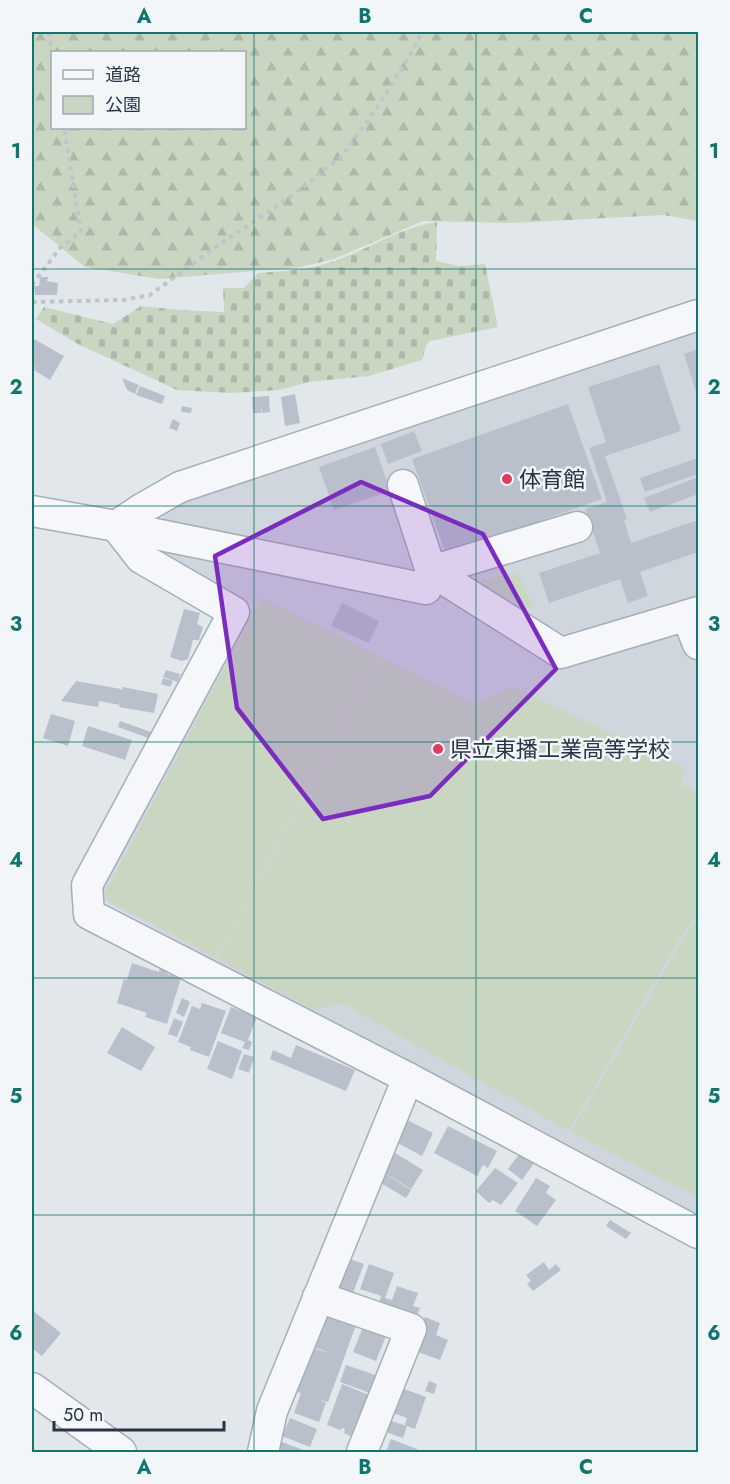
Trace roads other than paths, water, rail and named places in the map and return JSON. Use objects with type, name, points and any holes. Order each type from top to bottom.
[{"type":"street","points":[[116,526],[180,488],[699,315]]},
{"type":"street","points":[[32,512],[116,526],[426,589],[431,571],[403,485]]},
{"type":"street","points":[[116,526],[141,558],[234,612],[87,885],[89,914],[408,1078],[699,1233]]},
{"type":"street","points":[[431,571],[576,527]]},
{"type":"street","points":[[431,571],[561,653],[693,614],[699,644]]},
{"type":"street","points":[[263,1452],[272,1411],[408,1078]]},
{"type":"street","points":[[318,1297],[411,1329],[362,1452]]},
{"type":"street","points":[[32,1388],[121,1452]]},
{"type":"place","name":"体育館","points":[[507,479]]},
{"type":"place","name":"県立東播工業高等学校","points":[[438,749]]}]
